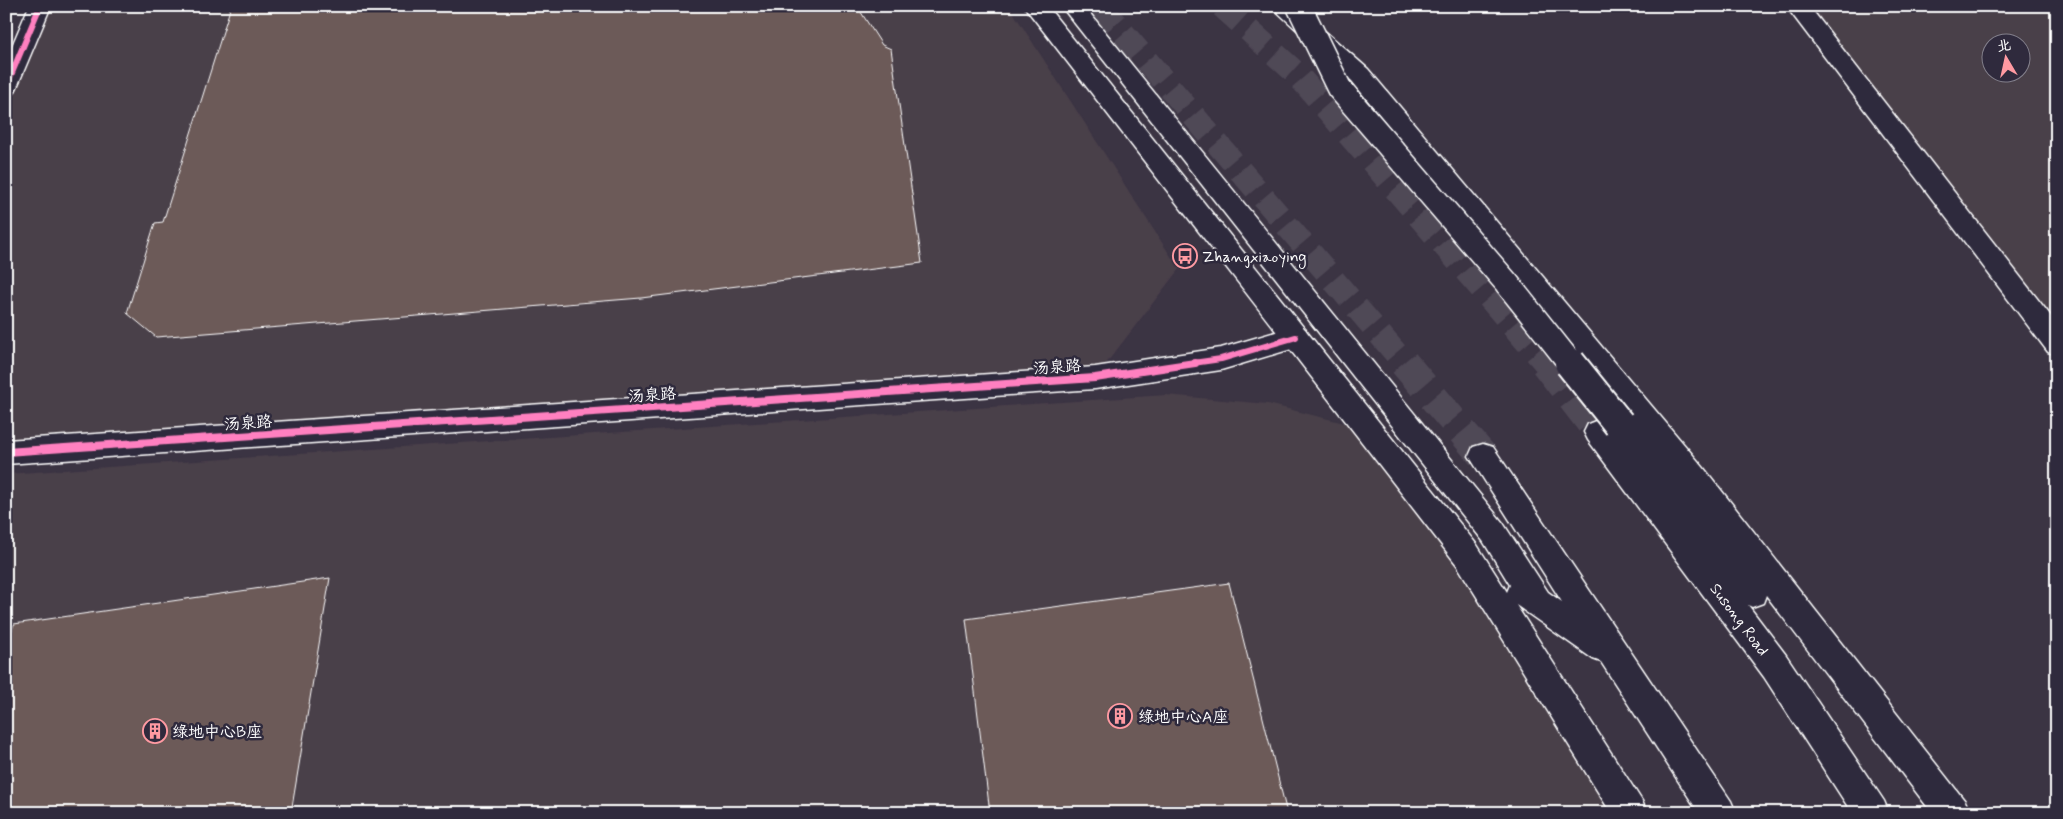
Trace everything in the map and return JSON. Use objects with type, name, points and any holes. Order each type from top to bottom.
[{"type":"main road","points":[[6,87],[40,6]]},
{"type":"main road","points":[[1035,6],[1467,555],[1630,813]]},
{"type":"main road","points":[[1072,6],[1493,532],[1536,602]]},
{"type":"main road","points":[[1283,6],[1339,88],[1506,282],[1609,428],[1752,593]]},
{"type":"main road","points":[[1283,6],[1360,75],[1687,468],[1953,813]]},
{"type":"main road","points":[[1299,6],[1339,88]]},
{"type":"main road","points":[[1797,6],[2057,344]]},
{"type":"main road","name":"汤泉路","points":[[6,452],[1095,378],[1221,359],[1296,337]]},
{"type":"main road","name":"Susong Road","points":[[1609,428],[1775,666],[1872,813]]},
{"type":"main road","points":[[1483,456],[1719,813]]},
{"type":"main road","points":[[1731,525],[1775,666]]},
{"type":"main road","points":[[1467,555],[1615,656]]},
{"type":"shaded area","points":[[40,6],[1009,6],[1179,269],[1095,378],[6,452],[6,87]]},
{"type":"shaded area","points":[[1797,6],[2057,6],[2057,344]]},
{"type":"shaded area","points":[[1166,395],[1268,404],[1368,429],[1630,813],[6,813],[6,474]]},
{"type":"building","points":[[231,6],[857,6],[882,45],[891,49],[922,263],[641,298],[156,337],[127,313],[155,223],[163,222]]},
{"type":"building","name":"绿地中心B座","points":[[330,578],[291,813],[6,813],[6,648],[14,624]]},
{"type":"building","name":"绿地中心A座","points":[[1229,583],[1287,813],[990,813],[966,619]]},
{"type":"tunnel","points":[[1100,6],[1405,364]]},
{"type":"tunnel","points":[[1222,6],[1296,73],[1546,364]]},
{"type":"tunnel","points":[[1404,363],[1483,456]]},
{"type":"tunnel","points":[[1545,363],[1598,432]]},
{"type":"cycle path","points":[[6,87],[40,6]]},
{"type":"cycle path","points":[[6,452],[1095,378],[1221,359],[1296,337]]},
{"type":"place","name":"Zhangxiaoying","points":[[1185,256]]},
{"type":"place","name":"绿地中心A座","points":[[1120,716]]},
{"type":"place","name":"绿地中心B座","points":[[155,731]]}]
